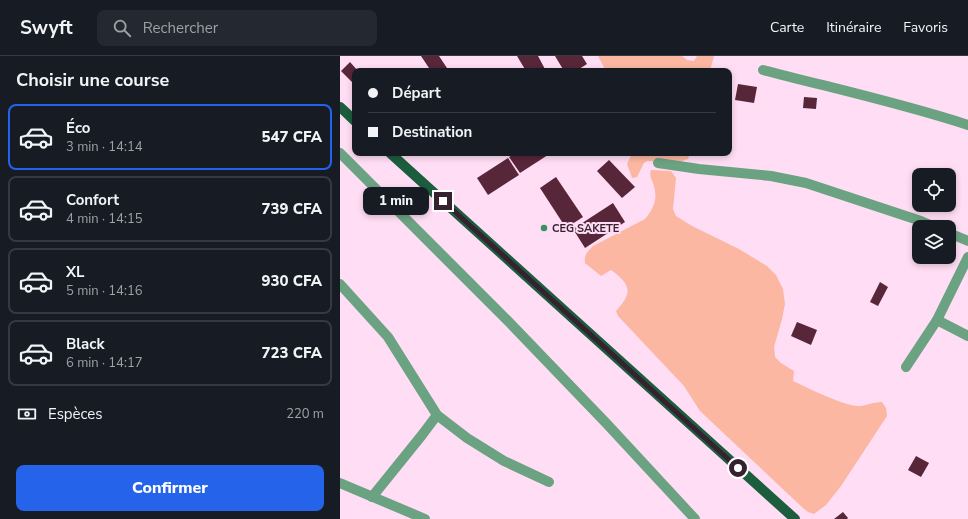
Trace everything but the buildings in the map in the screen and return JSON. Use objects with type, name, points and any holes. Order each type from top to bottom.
[{"type":"main road","points":[[340,107],[352,119]]},
{"type":"main road","points":[[393,156],[795,519]]},
{"type":"street","points":[[763,70],[892,102],[968,125]]},
{"type":"street","points":[[340,153],[510,323],[607,424],[695,519]]},
{"type":"street","points":[[658,163],[699,169],[771,176],[806,183],[918,220]]},
{"type":"street","points":[[956,236],[968,241]]},
{"type":"street","points":[[906,367],[937,320],[968,257]]},
{"type":"street","points":[[340,284],[388,337],[437,415],[467,438],[504,461],[549,482]]},
{"type":"street","points":[[937,320],[968,336]]},
{"type":"street","points":[[372,497],[437,415]]},
{"type":"street","points":[[340,483],[425,519]]},
{"type":"shaded area","points":[[598,56],[682,56],[687,60],[694,61],[697,56],[714,56],[711,68],[604,68]]},
{"type":"shaded area","points":[[631,156],[689,156],[688,159],[677,163],[647,161],[644,163],[637,177],[632,178],[627,164]]},
{"type":"shaded area","points":[[651,170],[671,171],[676,178],[673,209],[676,216],[692,226],[739,249],[767,266],[776,275],[783,289],[785,304],[774,347],[775,357],[781,363],[794,371],[793,381],[825,396],[850,405],[859,406],[882,402],[886,408],[887,416],[841,486],[826,505],[814,514],[803,508],[700,411],[684,386],[618,316],[616,311],[622,304],[627,293],[626,284],[611,270],[601,276],[585,263],[586,254],[593,246],[645,219],[648,215],[655,202],[655,188],[650,175]]},
{"type":"place","name":"CEG SAKETE","points":[[544,228]]},
{"type":"route","points":[[443,201],[738,468]]}]
